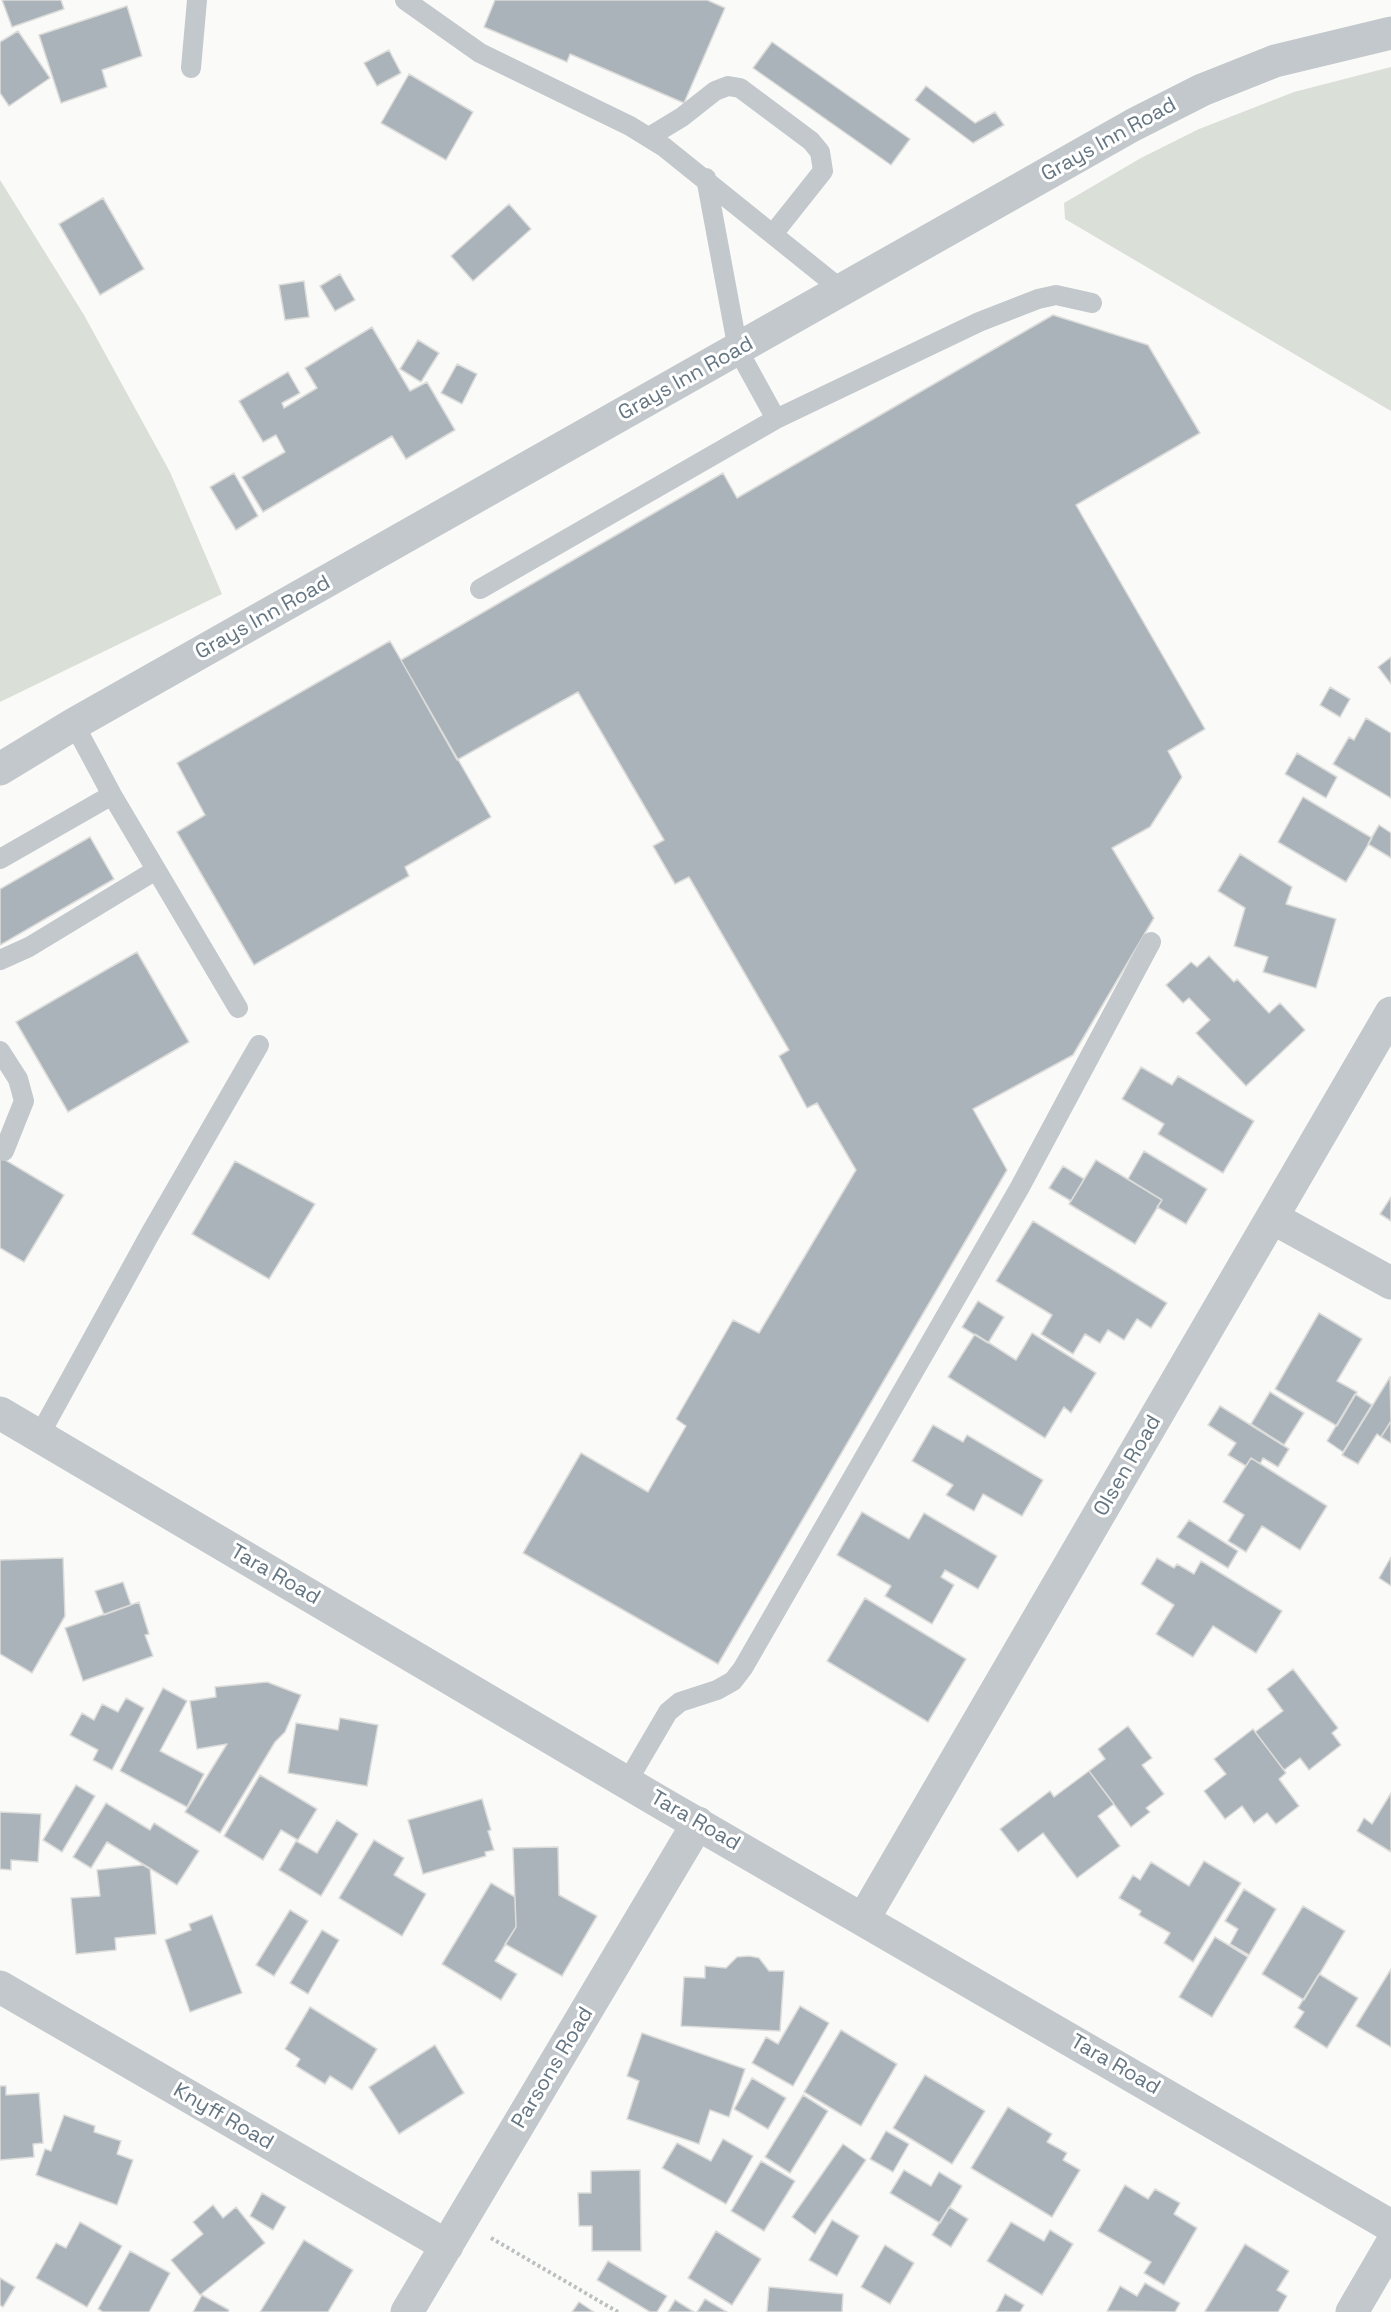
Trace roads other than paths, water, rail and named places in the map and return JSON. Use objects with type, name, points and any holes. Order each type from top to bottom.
[{"type":"street","name":"Grays Inn Road","points":[[0,769],[74,724],[1133,125],[1202,90],[1275,61],[1391,33]]},
{"type":"street","name":"Olsen Road","points":[[864,1918],[1391,1013]]},
{"type":"street","points":[[1273,1218],[1391,1283]]},
{"type":"street","name":"Tara Road","points":[[0,1413],[627,1782],[1391,2226]]},
{"type":"street","name":"Parsons Road","points":[[407,2312],[698,1823]]},
{"type":"street","name":"Knyff Road","points":[[0,1987],[454,2234]]},
{"type":"street","points":[[1352,2312],[1391,2245]]},
{"type":"lane","points":[[191,68],[197,0]]},
{"type":"lane","points":[[405,0],[480,53],[649,137],[706,178],[843,291]]},
{"type":"lane","points":[[649,137],[682,117],[715,91],[729,86],[740,88],[811,141],[820,152],[823,171],[773,234]]},
{"type":"lane","points":[[706,178],[738,350],[776,419]]},
{"type":"lane","points":[[480,589],[776,419],[979,322],[1038,299],[1067,296],[1092,303]]},
{"type":"lane","points":[[74,724],[112,795],[238,1008]]},
{"type":"lane","points":[[0,859],[112,795]]},
{"type":"lane","points":[[0,960],[29,947],[156,870]]},
{"type":"lane","points":[[627,1782],[668,1712],[680,1702],[717,1690],[733,1681],[744,1668],[1020,1187],[1151,942]]},
{"type":"lane","points":[[39,1437],[150,1234],[259,1045]]},
{"type":"lane","points":[[0,1051],[18,1079],[24,1101],[4,1151]]}]
